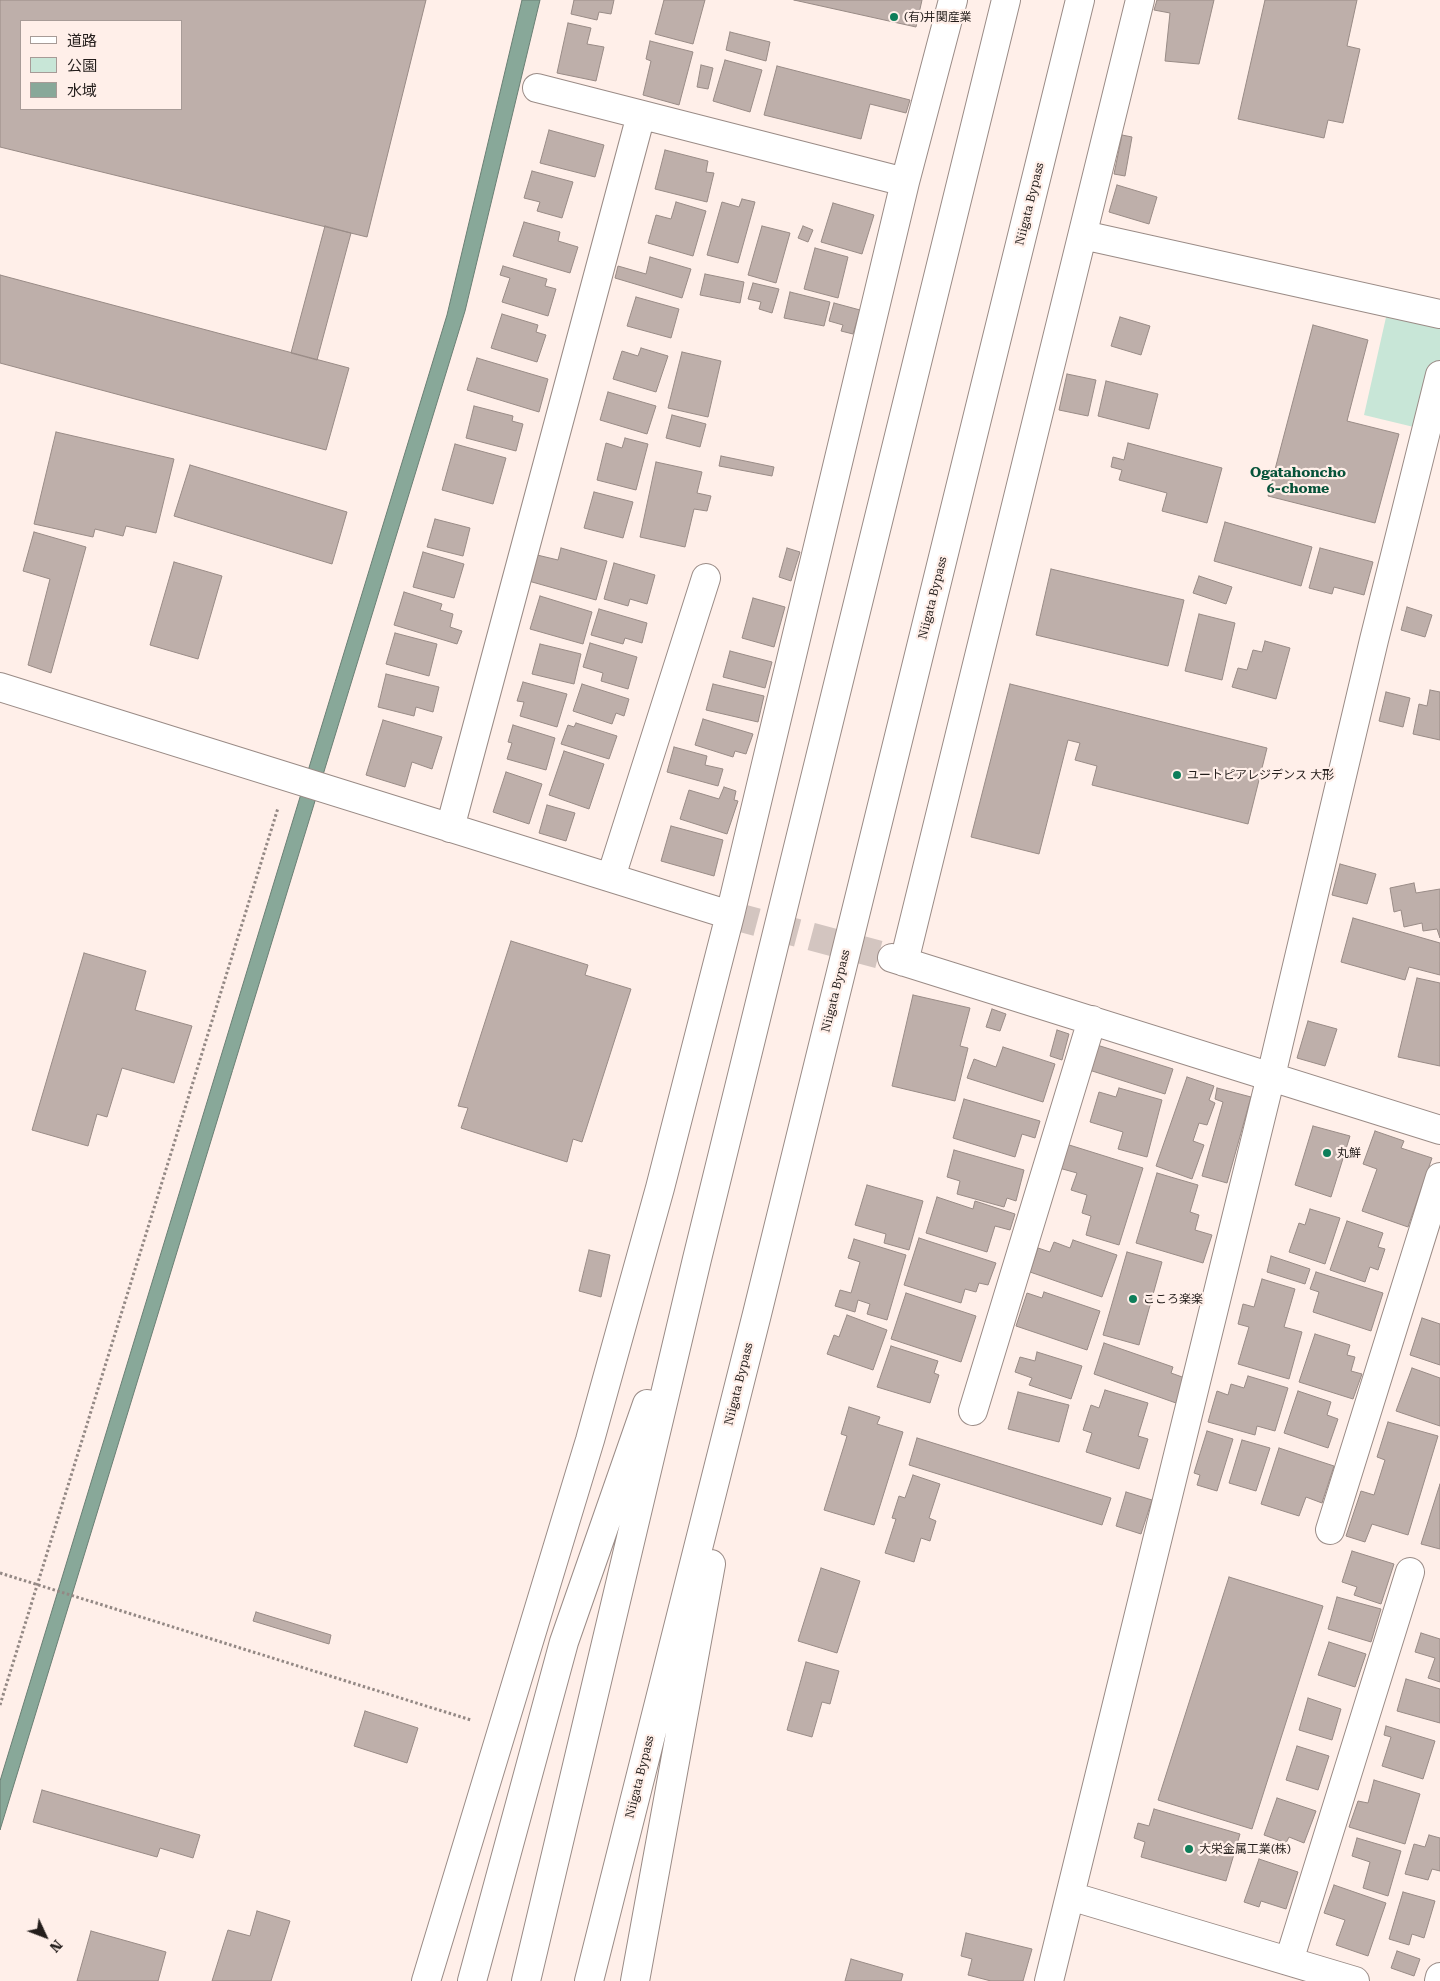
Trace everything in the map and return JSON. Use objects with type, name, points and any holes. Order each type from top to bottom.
[{"type":"main road","points":[[426,1981],[500,1730],[590,1440],[660,1188],[730,914],[905,182],[953,0]]},
{"type":"main road","points":[[526,1981],[697,1259],[1006,0]]},
{"type":"main road","name":"Niigata Bypass","points":[[589,1981],[756,1314],[1080,0]]},
{"type":"main road","points":[[1140,0],[1083,235],[898,960],[1440,1130]]},
{"type":"main road","points":[[537,88],[905,182]]},
{"type":"main road","points":[[450,828],[641,115]]},
{"type":"main road","points":[[1083,235],[1440,314]]},
{"type":"main road","points":[[1049,1981],[1271,1076],[1374,640],[1440,375]]},
{"type":"main road","points":[[610,877],[706,578]]},
{"type":"main road","points":[[0,687],[730,914]]},
{"type":"main road","points":[[973,1412],[1092,1020]]},
{"type":"main road","points":[[1330,1530],[1440,1177]]},
{"type":"main road","points":[[472,1981],[564,1642],[697,1259]]},
{"type":"main road","points":[[635,1981],[756,1314]]},
{"type":"main road","points":[[1289,1961],[1410,1572]]},
{"type":"main road","points":[[1070,1896],[1355,1981]]},
{"type":"main road","points":[[1439,1981],[1440,1977]]},
{"type":"path","points":[[0,1705],[281,797],[291,778]]},
{"type":"path","points":[[0,1573],[500,1730]]},
{"type":"green space","points":[[1389,304],[1440,317],[1440,360],[1422,429],[1364,415]]},
{"type":"water","points":[[522,0],[540,0],[465,311],[0,1830],[0,1781],[447,315]]},
{"type":"building","points":[[0,0],[426,0],[367,237],[0,147]]},
{"type":"building","points":[[574,0],[614,0],[611,14],[599,12],[597,20],[571,14]]},
{"type":"building","points":[[664,0],[705,0],[693,44],[655,34]]},
{"type":"building","name":"(有)井関産業","points":[[794,0],[922,0],[916,27]]},
{"type":"building","points":[[1157,0],[1214,0],[1199,64],[1165,61],[1170,13],[1154,10]]},
{"type":"building","points":[[1265,0],[1357,0],[1347,46],[1360,49],[1343,123],[1328,120],[1324,138],[1238,119]]},
{"type":"building","points":[[568,23],[591,28],[587,44],[604,47],[596,81],[557,73]]},
{"type":"building","points":[[730,32],[770,42],[766,61],[726,50]]},
{"type":"building","points":[[650,41],[693,52],[679,105],[643,95],[651,61],[646,59]]},
{"type":"building","points":[[725,60],[762,70],[750,112],[713,101]]},
{"type":"building","points":[[701,65],[713,68],[708,89],[697,87]]},
{"type":"building","points":[[777,66],[910,100],[906,113],[870,104],[861,139],[764,115]]},
{"type":"building","points":[[549,130],[604,145],[595,177],[540,163]]},
{"type":"building","points":[[1122,135],[1132,137],[1125,176],[1114,174]]},
{"type":"building","points":[[665,150],[708,161],[706,172],[714,173],[707,202],[655,189]]},
{"type":"building","points":[[532,171],[573,182],[562,218],[537,211],[540,202],[524,198]]},
{"type":"building","points":[[1117,185],[1157,197],[1149,224],[1109,212]]},
{"type":"building","points":[[742,199],[755,202],[738,263],[707,255],[722,202],[739,207]]},
{"type":"building","points":[[676,202],[706,211],[693,256],[648,243],[656,215],[671,219]]},
{"type":"building","points":[[833,203],[874,215],[862,254],[821,242]]},
{"type":"building","points":[[524,222],[560,232],[558,241],[578,247],[570,273],[513,256]]},
{"type":"building","points":[[325,226],[351,233],[317,360],[291,353]]},
{"type":"building","points":[[762,226],[790,233],[776,283],[748,275]]},
{"type":"building","points":[[803,226],[813,230],[808,242],[798,238]]},
{"type":"building","points":[[815,248],[848,257],[838,298],[804,289]]},
{"type":"building","points":[[650,257],[691,269],[682,298],[615,278],[618,266],[646,274]]},
{"type":"building","points":[[503,266],[547,279],[545,286],[556,289],[548,316],[502,302],[510,278],[500,275]]},
{"type":"building","points":[[705,274],[744,282],[740,303],[700,295]]},
{"type":"building","points":[[0,275],[349,368],[326,450],[0,363]]},
{"type":"building","points":[[753,283],[779,289],[772,313],[759,309],[761,302],[748,299]]},
{"type":"building","points":[[790,292],[830,302],[824,326],[784,318]]},
{"type":"building","points":[[636,297],[679,309],[671,338],[627,326]]},
{"type":"building","points":[[834,303],[860,310],[853,334],[841,331],[843,325],[829,321]]},
{"type":"building","points":[[502,314],[538,325],[536,332],[546,335],[537,362],[491,348]]},
{"type":"building","points":[[1120,317],[1150,326],[1141,355],[1111,346]]},
{"type":"building","points":[[1313,325],[1368,340],[1347,421],[1399,434],[1375,523],[1268,496]]},
{"type":"building","points":[[641,348],[668,356],[656,392],[613,379],[622,351],[638,356]]},
{"type":"building","points":[[682,352],[721,361],[708,417],[668,408]]},
{"type":"building","points":[[477,358],[548,379],[539,412],[467,390]]},
{"type":"building","points":[[1067,374],[1096,380],[1088,416],[1059,410]]},
{"type":"building","points":[[1106,381],[1158,394],[1149,429],[1098,416]]},
{"type":"building","points":[[608,392],[656,406],[647,434],[600,420]]},
{"type":"building","points":[[474,406],[513,416],[512,421],[523,424],[516,451],[466,438]]},
{"type":"building","points":[[672,415],[706,424],[700,447],[666,438]]},
{"type":"building","points":[[56,432],[174,459],[156,533],[126,526],[123,536],[95,529],[93,537],[34,524]]},
{"type":"building","points":[[625,438],[648,444],[636,490],[597,480],[606,443],[622,448]]},
{"type":"building","points":[[1128,443],[1222,468],[1207,523],[1162,511],[1167,493],[1119,480],[1122,470],[1111,467],[1113,457],[1124,460]]},
{"type":"building","points":[[455,444],[506,458],[493,504],[442,490]]},
{"type":"building","points":[[721,456],[774,467],[772,476],[719,466]]},
{"type":"building","points":[[656,462],[702,472],[697,493],[711,496],[707,511],[694,509],[685,547],[640,537]]},
{"type":"building","points":[[190,465],[347,512],[332,564],[174,516]]},
{"type":"building","points":[[594,492],[633,502],[623,538],[584,528]]},
{"type":"building","points":[[435,519],[470,528],[463,556],[427,547]]},
{"type":"building","points":[[1225,522],[1312,547],[1301,586],[1214,561]]},
{"type":"building","points":[[34,532],[86,547],[51,673],[28,665],[50,579],[23,571]]},
{"type":"building","points":[[561,548],[607,561],[596,600],[525,580],[533,554],[558,560]]},
{"type":"building","points":[[787,548],[800,552],[791,581],[779,577]]},
{"type":"building","points":[[1320,548],[1373,562],[1364,595],[1334,587],[1332,594],[1309,588]]},
{"type":"building","points":[[423,552],[464,564],[454,598],[413,587]]},
{"type":"building","points":[[174,562],[222,576],[198,659],[150,645]]},
{"type":"building","points":[[614,563],[655,575],[647,604],[630,599],[628,606],[604,599]]},
{"type":"building","points":[[1051,569],[1184,600],[1168,666],[1036,635]]},
{"type":"building","points":[[1199,576],[1232,587],[1226,604],[1193,593]]},
{"type":"building","points":[[404,592],[442,604],[440,610],[453,614],[450,627],[462,631],[457,644],[394,625]]},
{"type":"building","points":[[540,596],[592,612],[583,644],[530,629]]},
{"type":"building","points":[[753,598],[785,607],[774,647],[742,638]]},
{"type":"building","points":[[1407,607],[1432,615],[1425,637],[1401,630]]},
{"type":"building","points":[[599,609],[647,623],[642,643],[625,638],[623,644],[591,635]]},
{"type":"building","points":[[1199,614],[1235,623],[1222,680],[1185,671]]},
{"type":"building","points":[[395,633],[437,644],[429,676],[386,664]]},
{"type":"building","points":[[1265,641],[1290,648],[1276,699],[1232,687],[1238,668],[1247,670],[1253,650],[1262,652]]},
{"type":"building","points":[[590,643],[637,657],[628,689],[601,681],[603,673],[583,667]]},
{"type":"building","points":[[540,644],[581,654],[574,684],[532,674]]},
{"type":"building","points":[[730,651],[772,662],[765,688],[723,677]]},
{"type":"building","points":[[386,674],[439,687],[433,712],[416,707],[414,716],[378,707]]},
{"type":"building","points":[[523,682],[567,694],[557,727],[520,716],[524,702],[517,701]]},
{"type":"building","points":[[582,684],[629,699],[624,716],[616,713],[612,724],[573,711]]},
{"type":"building","points":[[713,684],[764,696],[758,722],[706,710]]},
{"type":"building","name":"ユートピアレジデンス 大形","points":[[1010,684],[1267,748],[1248,824],[1092,785],[1097,766],[1075,760],[1080,743],[1068,740],[1039,854],[971,837]]},
{"type":"building","points":[[1430,690],[1440,692],[1440,740],[1413,734],[1419,704],[1427,706]]},
{"type":"building","points":[[1386,692],[1410,698],[1403,727],[1379,721]]},
{"type":"building","points":[[703,719],[753,734],[746,754],[735,751],[733,757],[695,745]]},
{"type":"building","points":[[383,720],[442,737],[432,769],[412,762],[405,787],[366,775]]},
{"type":"building","points":[[576,723],[617,736],[609,759],[561,744],[568,725],[574,727]]},
{"type":"building","points":[[513,725],[555,738],[546,770],[507,759],[512,743],[508,742]]},
{"type":"building","points":[[674,747],[707,756],[705,765],[723,769],[718,786],[667,772]]},
{"type":"building","points":[[564,751],[604,764],[589,809],[549,795]]},
{"type":"building","points":[[506,772],[542,784],[529,824],[493,812]]},
{"type":"building","points":[[724,787],[736,791],[734,800],[738,801],[727,834],[680,819],[689,790],[719,799]]},
{"type":"building","points":[[547,805],[575,813],[566,841],[539,833]]},
{"type":"building","points":[[671,826],[723,840],[714,876],[661,861]]},
{"type":"building","points":[[1340,864],[1376,874],[1367,904],[1332,895]]},
{"type":"building","points":[[1414,883],[1416,893],[1440,889],[1440,938],[1437,929],[1423,931],[1422,923],[1404,927],[1401,910],[1394,912],[1390,888]]},
{"type":"building","points":[[1353,918],[1440,943],[1440,975],[1409,967],[1405,980],[1341,962]]},
{"type":"building","points":[[511,941],[588,965],[585,975],[631,989],[582,1142],[573,1139],[567,1162],[461,1128],[468,1108],[458,1106]]},
{"type":"building","points":[[84,953],[146,971],[135,1010],[192,1026],[174,1083],[122,1068],[107,1117],[97,1114],[88,1146],[32,1130]]},
{"type":"building","points":[[1417,978],[1440,983],[1440,1066],[1398,1057]]},
{"type":"building","points":[[913,995],[970,1008],[960,1046],[968,1048],[955,1101],[892,1086]]},
{"type":"building","points":[[992,1009],[1006,1014],[1000,1031],[986,1027]]},
{"type":"building","points":[[1308,1021],[1337,1029],[1325,1066],[1297,1058]]},
{"type":"building","points":[[1057,1030],[1069,1034],[1062,1060],[1050,1056]]},
{"type":"building","points":[[1097,1045],[1173,1069],[1165,1094],[1089,1070]]},
{"type":"building","points":[[1003,1047],[1055,1064],[1043,1102],[967,1078],[974,1059],[996,1067]]},
{"type":"building","points":[[1187,1077],[1214,1086],[1209,1100],[1215,1103],[1207,1125],[1199,1123],[1193,1141],[1204,1145],[1192,1179],[1156,1166]]},
{"type":"building","points":[[1119,1088],[1162,1100],[1147,1157],[1118,1149],[1123,1132],[1090,1122],[1099,1092],[1116,1097]]},
{"type":"building","points":[[1217,1088],[1251,1097],[1227,1183],[1202,1176],[1223,1102],[1215,1099]]},
{"type":"building","points":[[964,1099],[1040,1121],[1035,1138],[1022,1134],[1015,1157],[953,1138]]},
{"type":"building","points":[[1313,1126],[1350,1136],[1331,1197],[1295,1185]]},
{"type":"building","points":[[1375,1131],[1404,1141],[1401,1148],[1432,1158],[1408,1227],[1362,1211],[1377,1169],[1363,1164]]},
{"type":"building","points":[[1066,1144],[1143,1168],[1119,1245],[1086,1235],[1091,1216],[1082,1213],[1087,1195],[1071,1190],[1077,1173],[1059,1168]]},
{"type":"building","points":[[954,1150],[1024,1170],[1016,1201],[1007,1198],[1004,1207],[957,1194],[960,1181],[947,1177]]},
{"type":"building","points":[[1157,1173],[1198,1185],[1190,1212],[1199,1215],[1195,1230],[1212,1235],[1203,1263],[1136,1243]]},
{"type":"building","points":[[867,1185],[923,1201],[909,1250],[884,1243],[886,1234],[855,1225]]},
{"type":"building","points":[[937,1197],[973,1209],[975,1201],[1015,1214],[1010,1230],[995,1226],[987,1252],[926,1233]]},
{"type":"building","points":[[1310,1209],[1340,1218],[1325,1264],[1289,1252],[1299,1223],[1305,1225]]},
{"type":"building","points":[[1347,1221],[1383,1233],[1378,1247],[1385,1249],[1378,1270],[1370,1267],[1365,1282],[1330,1270]]},
{"type":"building","points":[[919,1238],[996,1263],[988,1285],[979,1283],[976,1292],[965,1289],[961,1303],[904,1285]]},
{"type":"building","points":[[854,1239],[906,1255],[887,1320],[867,1314],[870,1304],[858,1300],[855,1312],[835,1306],[840,1290],[851,1293],[860,1262],[848,1258]]},
{"type":"building","points":[[1073,1240],[1117,1255],[1102,1297],[1030,1272],[1038,1248],[1050,1252],[1054,1242],[1070,1248]]},
{"type":"building","points":[[589,1250],[610,1255],[601,1297],[579,1291]]},
{"type":"building","name":"こころ楽楽","points":[[1127,1252],[1162,1262],[1139,1345],[1103,1335]]},
{"type":"building","points":[[1271,1256],[1310,1269],[1305,1284],[1267,1272]]},
{"type":"building","points":[[1316,1272],[1383,1293],[1371,1331],[1313,1312],[1319,1292],[1310,1289]]},
{"type":"building","points":[[1262,1279],[1295,1289],[1284,1327],[1302,1332],[1289,1379],[1238,1364],[1249,1327],[1238,1324],[1243,1304],[1254,1307]]},
{"type":"building","points":[[1044,1292],[1100,1311],[1087,1350],[1016,1326],[1027,1293],[1042,1298]]},
{"type":"building","points":[[906,1293],[976,1316],[961,1362],[891,1339]]},
{"type":"building","points":[[847,1315],[887,1330],[873,1370],[827,1354],[834,1335],[839,1337]]},
{"type":"building","points":[[1422,1318],[1440,1324],[1440,1365],[1410,1355]]},
{"type":"building","points":[[1315,1334],[1350,1345],[1347,1355],[1355,1357],[1351,1371],[1362,1374],[1353,1399],[1299,1382]]},
{"type":"building","points":[[1104,1343],[1173,1367],[1171,1373],[1185,1378],[1176,1403],[1094,1374]]},
{"type":"building","points":[[891,1346],[938,1361],[934,1373],[939,1375],[930,1403],[877,1387]]},
{"type":"building","points":[[1037,1352],[1082,1366],[1071,1399],[1029,1385],[1032,1378],[1015,1372],[1020,1357],[1035,1361]]},
{"type":"building","points":[[1412,1368],[1440,1378],[1440,1426],[1396,1411]]},
{"type":"building","points":[[1248,1376],[1288,1388],[1275,1431],[1257,1426],[1255,1435],[1208,1422],[1217,1391],[1228,1395],[1231,1384],[1244,1388]]},
{"type":"building","points":[[1105,1390],[1148,1403],[1138,1436],[1148,1439],[1139,1469],[1086,1452],[1092,1433],[1083,1430],[1091,1405],[1099,1408]]},
{"type":"building","points":[[1298,1391],[1331,1402],[1327,1415],[1338,1419],[1328,1448],[1284,1433]]},
{"type":"building","points":[[1018,1392],[1069,1405],[1059,1442],[1008,1429]]},
{"type":"building","points":[[849,1407],[880,1417],[877,1424],[903,1432],[874,1525],[824,1510],[847,1436],[841,1434]]},
{"type":"building","points":[[1388,1422],[1438,1436],[1408,1535],[1372,1524],[1365,1542],[1346,1536],[1361,1491],[1374,1495],[1385,1460],[1377,1457]]},
{"type":"building","points":[[1207,1431],[1233,1439],[1217,1491],[1197,1485],[1200,1475],[1194,1473]]},
{"type":"building","points":[[917,1438],[1111,1498],[1102,1525],[909,1465]]},
{"type":"building","points":[[1242,1440],[1270,1448],[1256,1491],[1229,1483]]},
{"type":"building","points":[[1279,1448],[1334,1466],[1322,1503],[1306,1497],[1299,1516],[1261,1504]]},
{"type":"building","points":[[913,1475],[940,1484],[929,1518],[936,1521],[930,1541],[921,1538],[914,1562],[885,1553],[896,1519],[892,1518],[899,1496],[905,1498]]},
{"type":"building","points":[[1440,1484],[1440,1549],[1421,1544]]},
{"type":"building","points":[[1126,1492],[1152,1500],[1141,1534],[1116,1526]]},
{"type":"building","points":[[1352,1551],[1394,1564],[1381,1604],[1354,1595],[1357,1587],[1342,1582]]},
{"type":"building","points":[[821,1568],[860,1581],[837,1653],[798,1641]]},
{"type":"building","points":[[1229,1577],[1323,1606],[1252,1829],[1158,1800]]},
{"type":"building","points":[[1337,1597],[1381,1609],[1371,1642],[1328,1629]]},
{"type":"building","points":[[256,1612],[331,1635],[329,1644],[253,1621]]},
{"type":"building","points":[[1421,1633],[1440,1639],[1440,1682],[1428,1678],[1435,1658],[1415,1652]]},
{"type":"building","points":[[1329,1642],[1366,1654],[1355,1687],[1318,1675]]},
{"type":"building","points":[[806,1662],[839,1671],[830,1704],[822,1702],[812,1737],[787,1730]]},
{"type":"building","points":[[1406,1679],[1440,1689],[1440,1723],[1397,1711]]},
{"type":"building","points":[[1308,1698],[1341,1709],[1332,1740],[1299,1730]]},
{"type":"building","points":[[365,1711],[418,1728],[407,1763],[354,1746]]},
{"type":"building","points":[[1386,1726],[1435,1741],[1423,1779],[1382,1766],[1391,1737],[1384,1735]]},
{"type":"building","points":[[1297,1746],[1329,1756],[1318,1790],[1286,1780]]},
{"type":"building","points":[[1374,1780],[1420,1794],[1405,1844],[1349,1827],[1358,1801],[1368,1803]]},
{"type":"building","points":[[42,1790],[200,1835],[193,1858],[160,1848],[157,1857],[33,1822]]},
{"type":"building","points":[[1277,1798],[1316,1811],[1304,1843],[1289,1837],[1286,1843],[1264,1835]]},
{"type":"building","name":"大栄金属工業(株)","points":[[1154,1809],[1240,1834],[1226,1881],[1141,1857],[1145,1842],[1134,1838],[1138,1823],[1149,1826]]},
{"type":"building","points":[[1429,1835],[1440,1838],[1440,1871],[1432,1869],[1428,1880],[1405,1874],[1414,1844],[1425,1847]]},
{"type":"building","points":[[1357,1838],[1401,1851],[1388,1896],[1363,1888],[1370,1862],[1352,1856]]},
{"type":"building","points":[[1259,1859],[1298,1872],[1286,1909],[1261,1901],[1259,1907],[1244,1902]]},
{"type":"building","points":[[1334,1885],[1386,1903],[1368,1956],[1336,1945],[1345,1920],[1324,1913]]},
{"type":"building","points":[[1403,1892],[1435,1901],[1424,1938],[1412,1934],[1409,1945],[1389,1939]]},
{"type":"building","points":[[257,1911],[290,1921],[271,1981],[212,1981],[228,1930],[250,1936]]},
{"type":"building","points":[[91,1931],[166,1952],[158,1981],[77,1981]]},
{"type":"building","points":[[966,1933],[1032,1949],[1023,1981],[991,1981],[968,1975],[972,1959],[961,1956]]},
{"type":"building","points":[[1397,1951],[1420,1959],[1414,1976],[1391,1968]]},
{"type":"building","points":[[851,1959],[903,1974],[901,1981],[845,1981]]},
{"type":"tunnel","points":[[730,915],[892,958]]},
{"type":"place","name":"(有)井関産業","points":[[894,17]]},
{"type":"place","name":"ユートピアレジデンス 大形","points":[[1177,775]]},
{"type":"place","name":"丸鮮","points":[[1327,1153]]},
{"type":"place","name":"こころ楽楽","points":[[1133,1299]]},
{"type":"place","name":"大栄金属工業(株)","points":[[1189,1849]]},
{"type":"district","name":"Ogatahoncho 6-chome","points":[[1298,482]]}]
